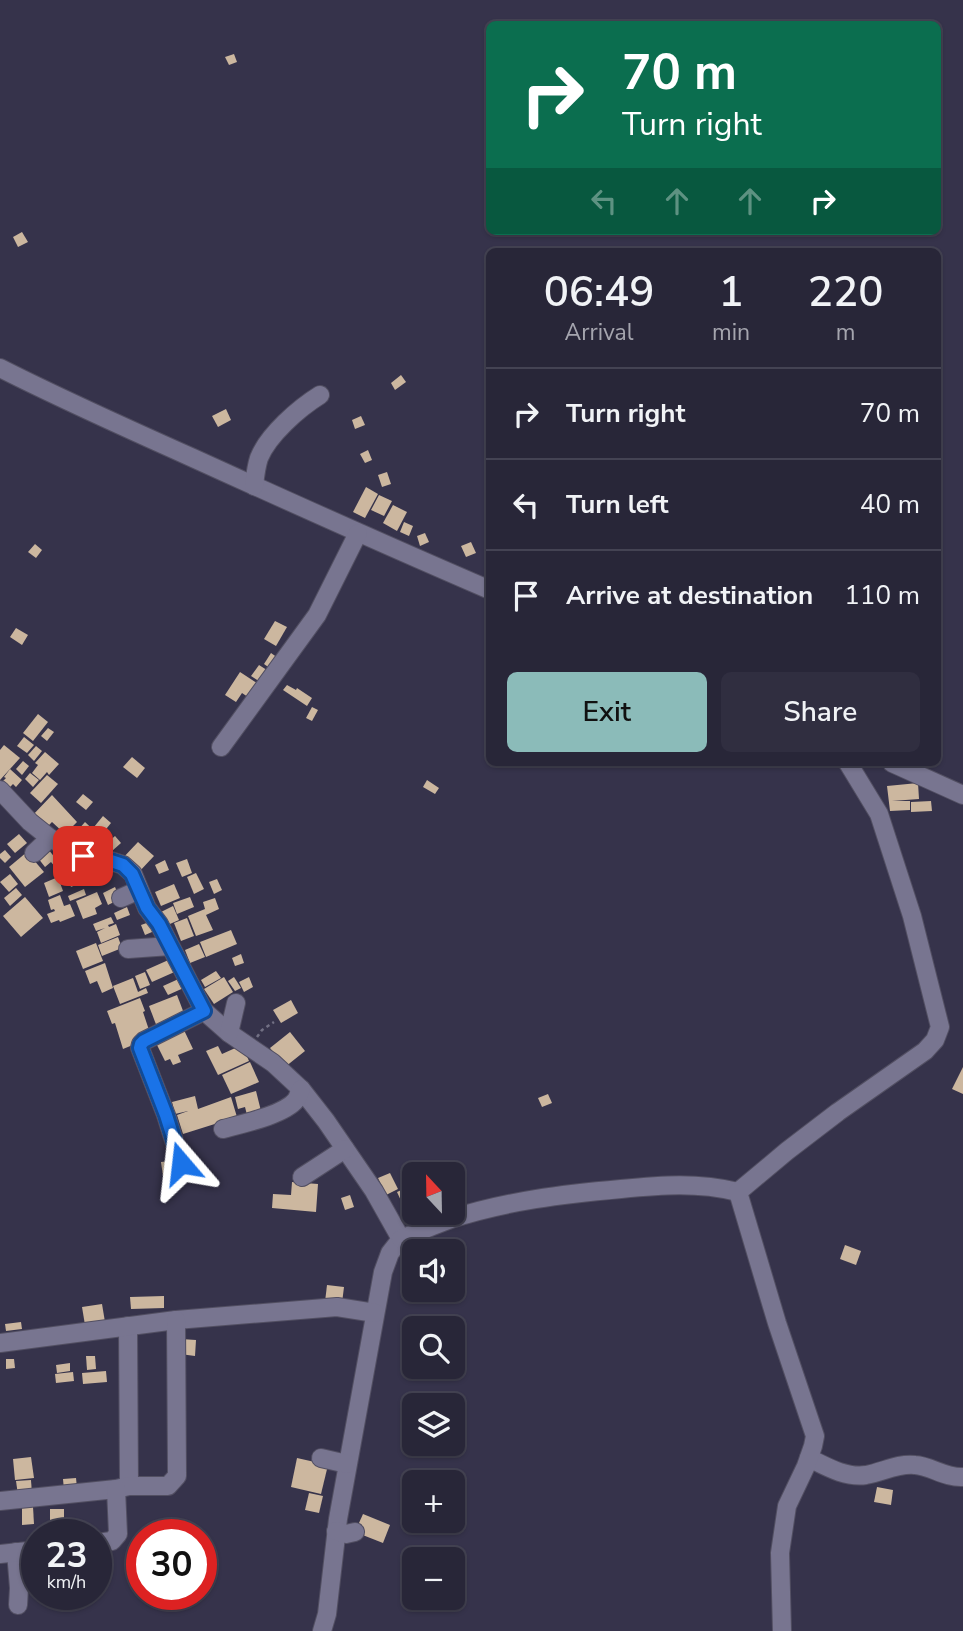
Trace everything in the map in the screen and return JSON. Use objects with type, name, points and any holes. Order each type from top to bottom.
[{"type":"street","points":[[0,368],[254,486],[486,588]]},
{"type":"street","points":[[254,486],[259,458],[273,437],[305,404],[320,395]]},
{"type":"street","points":[[221,747],[317,615],[358,533]]},
{"type":"street","points":[[738,1192],[838,1112],[925,1051],[935,1040],[940,1027],[912,916],[879,814],[850,766]]},
{"type":"street","points":[[899,766],[963,795]]},
{"type":"street","points":[[0,790],[30,822],[50,838],[83,856],[123,865],[132,874],[147,908],[159,924],[204,1011],[301,1089],[374,1191],[401,1238]]},
{"type":"street","points":[[34,853],[50,838]]},
{"type":"street","points":[[121,898],[139,890]]},
{"type":"street","points":[[128,949],[170,947]]},
{"type":"street","points":[[229,1033],[236,1003]]},
{"type":"street","points":[[181,1163],[140,1048],[144,1041],[204,1011]]},
{"type":"street","points":[[223,1129],[263,1118],[286,1108],[296,1100],[301,1089]]},
{"type":"street","points":[[302,1177],[345,1150]]},
{"type":"street","points":[[322,1631],[327,1614],[347,1464],[383,1272],[390,1254],[401,1238],[452,1219],[513,1203],[565,1195],[670,1184],[716,1186],[738,1192]]},
{"type":"street","points":[[738,1192],[777,1323],[815,1436],[809,1458],[787,1506],[780,1553],[782,1631]]},
{"type":"street","points":[[0,1343],[128,1326],[337,1307],[375,1313]]},
{"type":"street","points":[[0,1502],[122,1488],[168,1486],[177,1476],[176,1321]]},
{"type":"street","points":[[112,1541],[118,1534],[122,1488],[128,1326]]},
{"type":"street","points":[[321,1458],[347,1464]]},
{"type":"street","points":[[809,1458],[849,1475],[865,1475],[895,1466],[916,1464],[963,1477]]},
{"type":"street","points":[[336,1531],[346,1534],[355,1532]]},
{"type":"street","points":[[8,1553],[19,1588],[18,1605]]},
{"type":"path","points":[[253,1050],[262,1030],[274,1022]]},
{"type":"building","points":[[234,54],[237,62],[229,65],[225,57]]},
{"type":"building","points":[[22,232],[28,242],[18,247],[13,237]]},
{"type":"building","points":[[401,375],[406,382],[395,390],[391,383]]},
{"type":"building","points":[[226,409],[231,420],[218,427],[212,416]]},
{"type":"building","points":[[361,416],[365,425],[355,429],[352,420]]},
{"type":"building","points":[[368,450],[372,460],[365,463],[360,454]]},
{"type":"building","points":[[387,472],[391,484],[382,487],[378,475]]},
{"type":"building","points":[[366,487],[378,494],[365,518],[353,512]]},
{"type":"building","points":[[379,495],[392,501],[384,516],[371,510]]},
{"type":"building","points":[[393,505],[407,512],[397,531],[383,523]]},
{"type":"building","points":[[404,522],[413,526],[409,536],[400,532]]},
{"type":"building","points":[[425,533],[429,542],[420,546],[417,536]]},
{"type":"building","points":[[471,542],[476,553],[466,557],[461,546]]},
{"type":"building","points":[[35,544],[42,550],[36,558],[28,552]]},
{"type":"building","points":[[275,621],[287,627],[276,646],[264,639]]},
{"type":"building","points":[[16,628],[28,635],[22,645],[10,637]]},
{"type":"building","points":[[271,653],[278,658],[271,669],[264,664]]},
{"type":"building","points":[[259,665],[270,672],[262,683],[251,676]]},
{"type":"building","points":[[240,672],[260,685],[251,699],[242,693],[236,702],[225,695]]},
{"type":"building","points":[[287,685],[312,698],[307,706],[283,690]]},
{"type":"building","points":[[312,707],[318,710],[312,721],[306,718]]},
{"type":"building","points":[[38,714],[48,722],[33,741],[23,733]]},
{"type":"building","points":[[48,728],[54,732],[47,741],[41,736]]},
{"type":"building","points":[[24,737],[34,745],[27,753],[17,746]]},
{"type":"building","points":[[4,745],[20,758],[0,780],[0,750]]},
{"type":"building","points":[[36,746],[42,751],[34,761],[28,755]]},
{"type":"building","points":[[45,752],[59,764],[40,780],[32,773],[38,765],[35,763]]},
{"type":"building","points":[[132,757],[145,768],[137,778],[123,767]]},
{"type":"building","points":[[23,761],[29,766],[22,775],[16,769]]},
{"type":"building","points":[[10,769],[22,780],[16,787],[13,784],[6,791],[0,784]]},
{"type":"building","points":[[30,773],[39,780],[33,787],[25,779]]},
{"type":"building","points":[[47,775],[58,784],[41,803],[30,793]]},
{"type":"building","points":[[427,780],[439,788],[435,794],[423,787]]},
{"type":"building","points":[[918,783],[919,799],[892,801],[910,801],[910,810],[890,811],[887,786]]},
{"type":"building","points":[[83,794],[93,802],[86,810],[76,802]]},
{"type":"building","points":[[52,795],[77,822],[65,834],[52,822],[45,829],[31,817]]},
{"type":"building","points":[[931,801],[932,811],[911,812],[911,802]]},
{"type":"building","points":[[103,816],[111,823],[102,834],[94,827]]},
{"type":"building","points":[[85,822],[101,837],[86,853],[70,839]]},
{"type":"building","points":[[19,834],[27,843],[15,853],[7,844]]},
{"type":"building","points":[[115,836],[121,843],[112,851],[106,844]]},
{"type":"building","points":[[138,842],[154,856],[137,874],[121,860]]},
{"type":"building","points":[[48,849],[56,859],[64,849],[69,856],[56,868],[51,862],[45,867],[38,858]]},
{"type":"building","points":[[5,850],[11,857],[5,863],[0,854]]},
{"type":"building","points":[[27,852],[44,872],[25,887],[9,867]]},
{"type":"building","points":[[187,859],[192,873],[182,877],[176,863]]},
{"type":"building","points":[[165,860],[169,870],[159,874],[155,865]]},
{"type":"building","points":[[78,869],[83,882],[71,887],[66,874]]},
{"type":"building","points":[[100,872],[104,882],[97,885],[93,875]]},
{"type":"building","points":[[196,873],[204,889],[194,894],[187,877]]},
{"type":"building","points":[[10,874],[18,884],[9,892],[0,882]]},
{"type":"building","points":[[58,877],[63,891],[49,897],[44,883]]},
{"type":"building","points":[[217,879],[222,890],[214,894],[209,882]]},
{"type":"building","points":[[174,884],[180,898],[161,906],[155,892]]},
{"type":"building","points":[[115,887],[120,899],[108,905],[103,893]]},
{"type":"building","points":[[16,888],[22,895],[10,906],[4,898]]},
{"type":"building","points":[[84,889],[86,895],[70,901],[68,896]]},
{"type":"building","points":[[97,892],[102,904],[95,908],[97,914],[83,919],[76,901]]},
{"type":"building","points":[[60,895],[64,906],[70,904],[75,916],[51,923],[47,914],[55,911],[51,910],[48,900]]},
{"type":"building","points":[[25,897],[43,918],[21,937],[3,916]]},
{"type":"building","points":[[190,897],[194,907],[177,914],[173,903]]},
{"type":"building","points":[[215,898],[219,909],[206,915],[213,930],[196,936],[188,916],[205,909],[203,902]]},
{"type":"building","points":[[173,906],[179,920],[163,927],[157,914]]},
{"type":"building","points":[[127,907],[130,915],[117,920],[114,913]]},
{"type":"building","points":[[111,917],[114,923],[108,925],[109,927],[116,924],[120,935],[101,943],[97,932],[105,928],[96,931],[93,924]]},
{"type":"building","points":[[187,918],[194,936],[181,941],[174,923]]},
{"type":"building","points":[[155,920],[159,929],[145,935],[141,925]]},
{"type":"building","points":[[231,930],[237,944],[206,957],[200,942]]},
{"type":"building","points":[[118,937],[122,948],[102,956],[98,945]]},
{"type":"building","points":[[96,943],[103,961],[83,969],[76,951]]},
{"type":"building","points":[[199,944],[205,957],[190,963],[185,950]]},
{"type":"building","points":[[241,954],[244,963],[235,966],[232,958]]},
{"type":"building","points":[[173,958],[179,970],[152,982],[146,970]]},
{"type":"building","points":[[105,963],[113,988],[102,993],[97,981],[90,984],[85,971]]},
{"type":"building","points":[[216,971],[221,978],[205,987],[201,980]]},
{"type":"building","points":[[145,972],[150,985],[140,989],[135,976]]},
{"type":"building","points":[[183,977],[188,986],[168,995],[163,986]]},
{"type":"building","points":[[224,977],[233,992],[214,1004],[204,989]]},
{"type":"building","points":[[234,977],[241,988],[235,991],[228,981]]},
{"type":"building","points":[[249,977],[253,987],[244,992],[239,982]]},
{"type":"building","points":[[133,978],[138,992],[146,988],[148,993],[120,1004],[113,986]]},
{"type":"building","points":[[177,995],[185,1016],[157,1027],[149,1006]]},
{"type":"building","points":[[140,998],[149,1030],[137,1035],[140,1042],[123,1049],[115,1023],[112,1024],[107,1011]]},
{"type":"building","points":[[291,1000],[298,1013],[281,1023],[273,1010]]},
{"type":"building","points":[[183,1028],[193,1049],[178,1055],[181,1062],[173,1065],[170,1059],[165,1061],[155,1041]]},
{"type":"building","points":[[290,1032],[305,1051],[285,1067],[270,1048]]},
{"type":"building","points":[[242,1045],[249,1061],[218,1075],[206,1051],[218,1046],[222,1054]]},
{"type":"building","points":[[250,1062],[259,1082],[231,1094],[222,1075]]},
{"type":"building","points":[[963,1067],[963,1094],[952,1089]]},
{"type":"building","points":[[256,1091],[261,1111],[247,1115],[245,1107],[238,1109],[235,1097]]},
{"type":"building","points":[[548,1094],[552,1103],[542,1107],[538,1098]]},
{"type":"building","points":[[195,1096],[198,1109],[231,1097],[237,1117],[183,1134],[177,1115],[188,1111],[175,1114],[172,1102]]},
{"type":"building","points":[[178,1160],[186,1180],[164,1183],[161,1162]]},
{"type":"building","points":[[390,1173],[398,1189],[386,1195],[378,1178]]},
{"type":"building","points":[[292,1182],[318,1184],[316,1212],[272,1208],[273,1194],[291,1195]]},
{"type":"building","points":[[402,1190],[402,1203],[397,1192]]},
{"type":"building","points":[[350,1195],[354,1207],[345,1210],[341,1198]]},
{"type":"building","points":[[845,1245],[861,1251],[856,1265],[840,1259]]},
{"type":"building","points":[[327,1285],[344,1287],[342,1303],[325,1302]]},
{"type":"building","points":[[164,1296],[164,1308],[131,1309],[130,1297]]},
{"type":"building","points":[[102,1304],[105,1322],[85,1325],[82,1307]]},
{"type":"building","points":[[21,1322],[22,1329],[6,1331],[5,1324]]},
{"type":"building","points":[[181,1339],[196,1340],[195,1356],[180,1354]]},
{"type":"building","points":[[86,1356],[95,1356],[96,1369],[87,1370]]},
{"type":"building","points":[[6,1359],[14,1359],[15,1368],[6,1369]]},
{"type":"building","points":[[70,1363],[70,1371],[57,1373],[56,1365]]},
{"type":"building","points":[[106,1371],[107,1382],[83,1384],[82,1373]]},
{"type":"building","points":[[73,1372],[74,1381],[56,1383],[55,1374]]},
{"type":"building","points":[[31,1457],[34,1478],[15,1480],[13,1459]]},
{"type":"building","points":[[297,1458],[328,1465],[321,1494],[291,1487]]},
{"type":"building","points":[[76,1478],[77,1488],[64,1490],[63,1479]]},
{"type":"building","points":[[31,1480],[32,1494],[18,1495],[16,1481]]},
{"type":"building","points":[[877,1487],[893,1490],[891,1505],[874,1502]]},
{"type":"building","points":[[309,1493],[323,1496],[319,1513],[305,1510]]},
{"type":"building","points":[[33,1507],[34,1519],[22,1519],[22,1508]]},
{"type":"building","points":[[50,1509],[64,1509],[64,1519],[50,1519]]},
{"type":"building","points":[[363,1514],[390,1525],[383,1543],[355,1532]]},
{"type":"route","points":[[83,856],[123,865],[132,874],[147,908],[159,924],[204,1011],[144,1041],[140,1048],[181,1163]]}]
